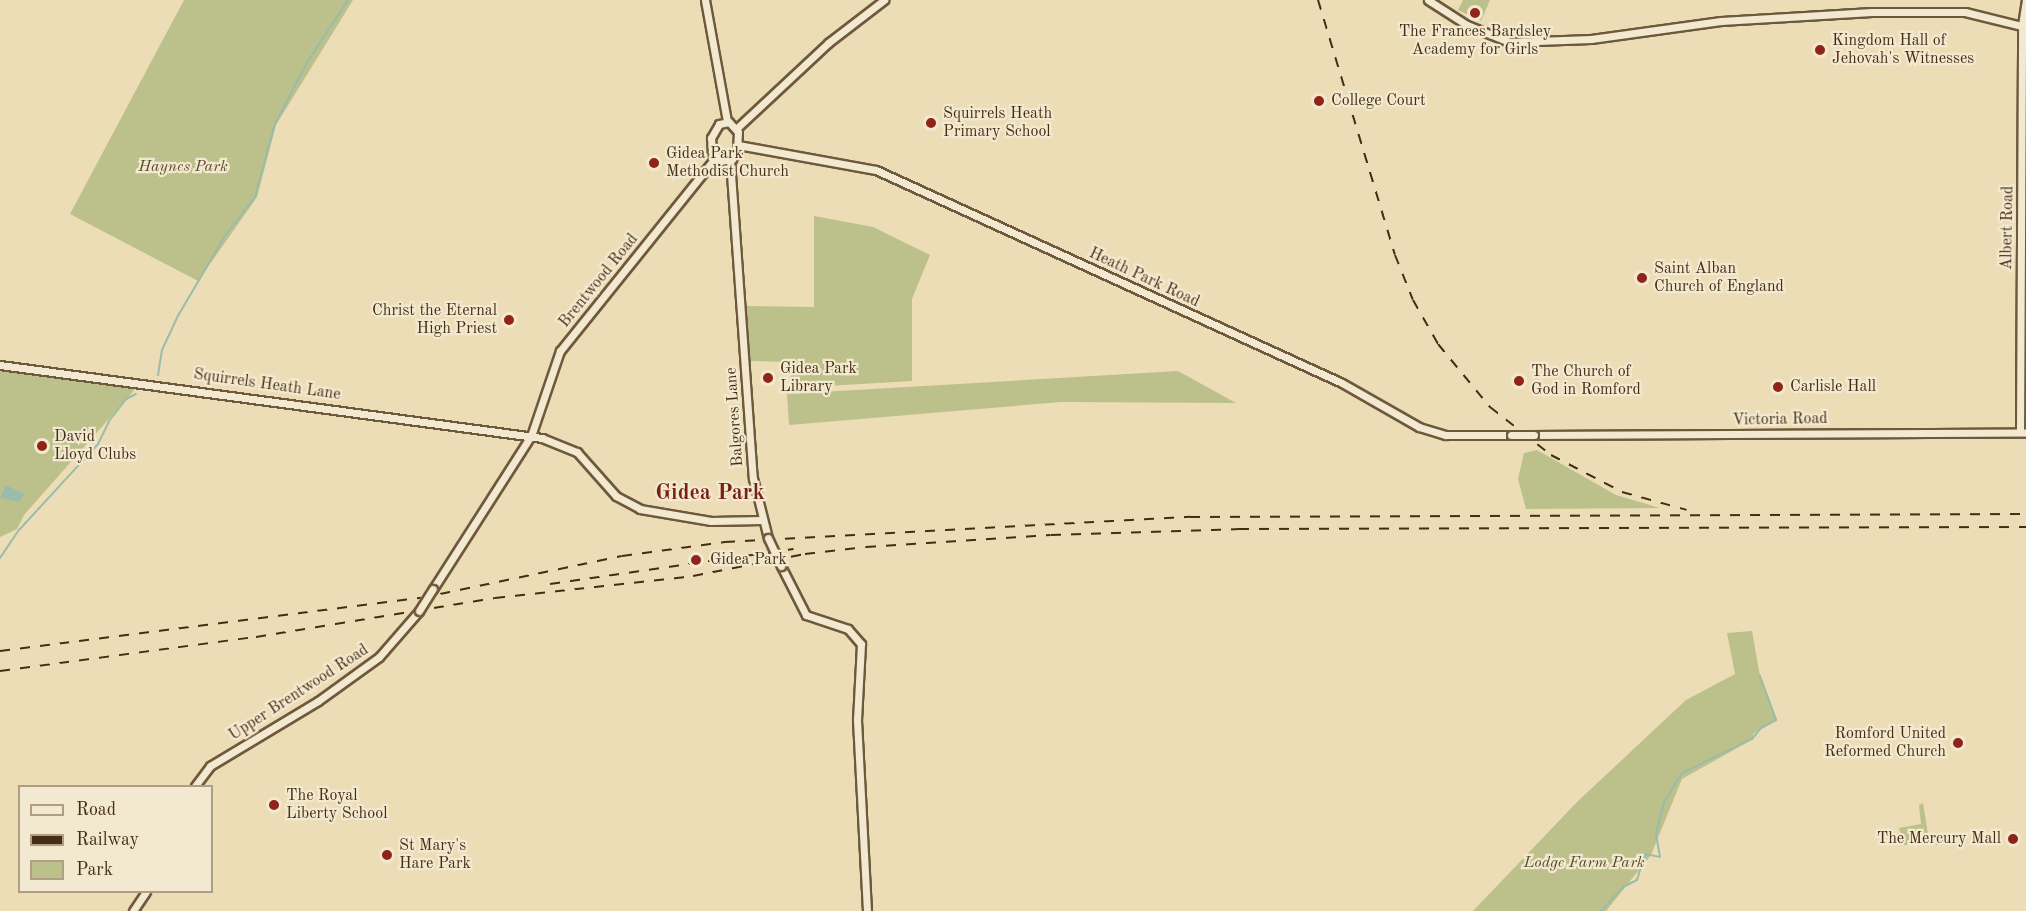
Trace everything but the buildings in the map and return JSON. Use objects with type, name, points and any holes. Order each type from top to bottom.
[{"type":"street","points":[[705,0],[727,121],[737,128]]},
{"type":"street","points":[[727,121],[719,124],[713,134],[711,149],[716,158],[729,160],[738,145],[737,128],[812,57],[884,0]]},
{"type":"street","points":[[1428,0],[1467,25],[1509,42],[1591,39],[1721,21],[1872,12],[1965,12],[2024,26]]},
{"type":"street","name":"Albert Road","points":[[2023,432],[2024,26],[2026,0]]},
{"type":"street","name":"Heath Park Road","points":[[738,145],[876,170],[1341,383],[1419,427],[1446,435],[1534,435]]},
{"type":"street","name":"Brentwood Road","points":[[531,436],[560,351],[716,158]]},
{"type":"street","name":"Balgores Lane","points":[[729,160],[752,475],[762,520],[780,566],[806,615],[848,629],[861,644],[857,720],[867,911]]},
{"type":"street","name":"Squirrels Heath Lane","points":[[0,365],[531,436],[577,452],[616,496],[640,509],[711,522],[762,520]]},
{"type":"street","name":"Victoria Road","points":[[1534,435],[2023,432]]},
{"type":"street","name":"Upper Brentwood Road","points":[[196,785],[210,766],[318,701],[379,657],[419,612],[531,436]]},
{"type":"street","points":[[133,911],[145,893]]},
{"type":"green space","name":"Haynes Park","points":[[184,0],[353,0],[276,125],[257,197],[198,281],[70,214]]},
{"type":"green space","points":[[1463,0],[1490,0],[1481,21],[1458,10]]},
{"type":"green space","points":[[814,216],[873,227],[930,255],[912,299],[912,381],[792,388],[790,362],[750,361],[746,306],[814,307]]},
{"type":"green space","name":"David Lloyd Clubs","points":[[0,370],[137,387],[24,515],[17,529],[0,537]]},
{"type":"green space","points":[[1178,371],[1236,403],[1061,402],[789,425],[787,394]]},
{"type":"green space","points":[[1537,450],[1616,495],[1660,508],[1526,509],[1518,479],[1524,453]]},
{"type":"green space","name":"Lodge Farm Park","points":[[1752,631],[1760,676],[1777,719],[1753,734],[1753,739],[1682,779],[1651,855],[1606,911],[1473,911],[1577,802],[1686,700],[1735,674],[1727,633]]},
{"type":"green space","points":[[1923,803],[1928,834],[1940,833],[1943,845],[1904,845],[1899,828],[1921,824],[1919,805]]},
{"type":"shaded area","points":[[6,485],[24,494],[19,502],[0,498]]},
{"type":"waterway","points":[[158,375],[162,350],[179,314],[225,236],[255,197],[275,124],[308,61],[348,0]]},
{"type":"waterway","points":[[0,558],[19,530],[98,444],[109,421],[126,399],[136,394]]},
{"type":"waterway","points":[[1601,911],[1623,887],[1637,880],[1645,854],[1660,857],[1656,834],[1664,802],[1682,773],[1752,739],[1761,728],[1776,720],[1760,676]]},
{"type":"railway","points":[[1318,0],[1395,255],[1413,300],[1438,344],[1490,407],[1551,455],[1622,492],[1687,510]]},
{"type":"railway","points":[[0,651],[421,598],[622,556],[725,542],[1190,517],[2026,514]]},
{"type":"railway","points":[[0,671],[256,637],[495,598],[693,576],[805,554],[866,547],[1051,535],[1239,529],[2026,527]]},
{"type":"railway","points":[[550,584],[793,549]]},
{"type":"place","name":"The Frances Bardsley Academy for Girls","points":[[1475,13]]},
{"type":"place","name":"Kingdom Hall of Jehovah's Witnesses","points":[[1820,50]]},
{"type":"place","name":"College Court","points":[[1319,101]]},
{"type":"place","name":"Squirrels Heath Primary School","points":[[931,123]]},
{"type":"place","name":"Gidea Park Methodist Church","points":[[654,163]]},
{"type":"place","name":"Saint Alban Church of England","points":[[1642,278]]},
{"type":"place","name":"Christ the Eternal High Priest","points":[[509,320]]},
{"type":"place","name":"Gidea Park Library","points":[[768,378]]},
{"type":"place","name":"The Church of God in Romford","points":[[1519,381]]},
{"type":"place","name":"Carlisle Hall","points":[[1778,387]]},
{"type":"place","name":"David Lloyd Clubs","points":[[42,446]]},
{"type":"place","name":"Gidea Park","points":[[696,560]]},
{"type":"place","name":"Romford United Reformed Church","points":[[1958,743]]},
{"type":"place","name":"The Royal Liberty School","points":[[274,805]]},
{"type":"place","name":"The Mercury Mall","points":[[2013,839]]},
{"type":"place","name":"St Mary's Hare Park","points":[[387,855]]},
{"type":"district","name":"Gidea Park","points":[[710,494]]}]
